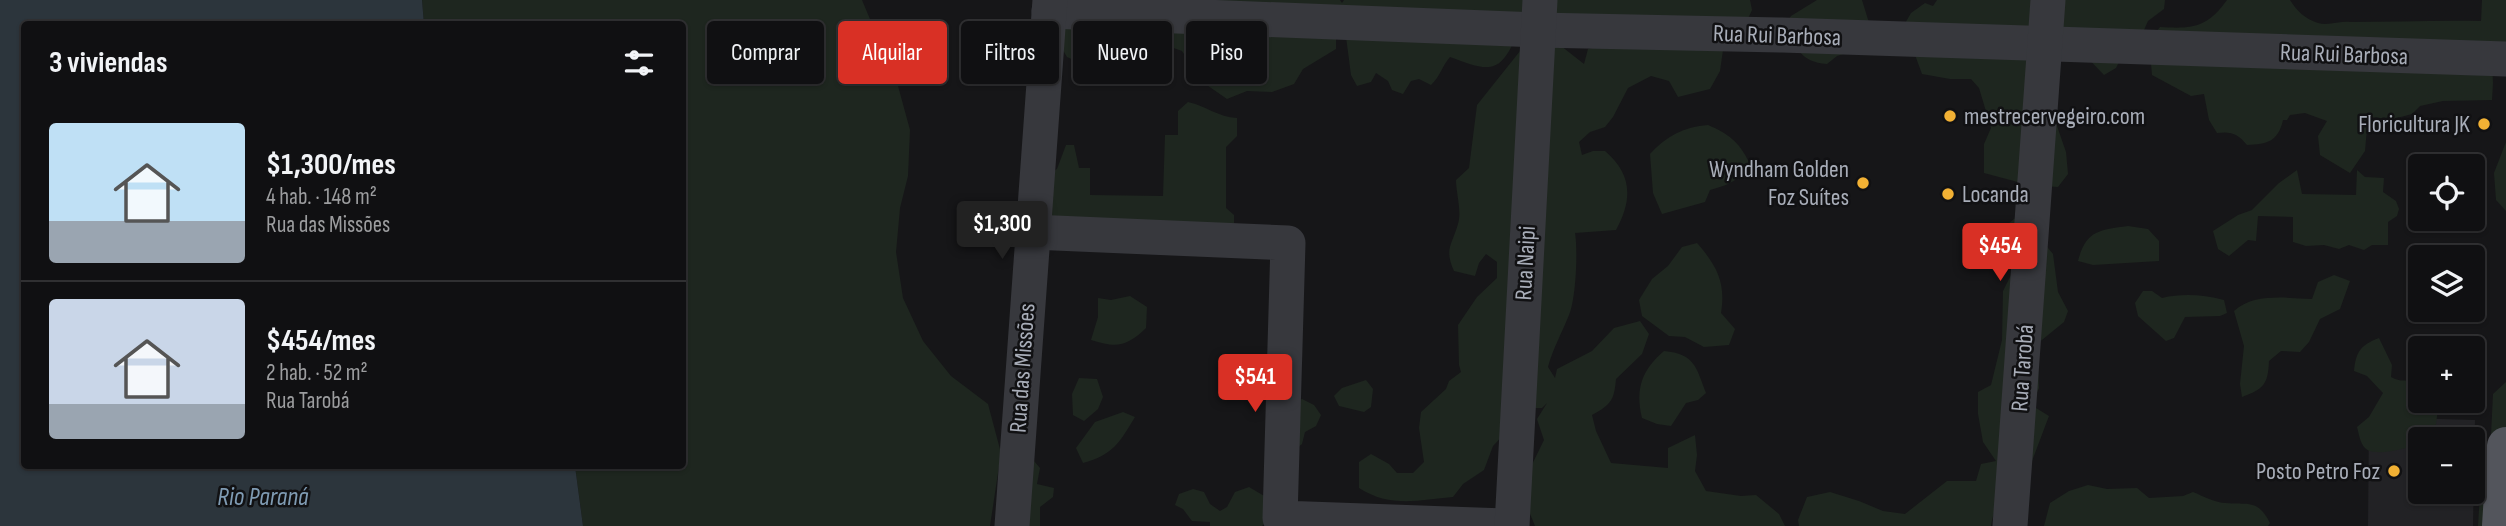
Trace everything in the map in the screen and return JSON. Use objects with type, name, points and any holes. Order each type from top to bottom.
[{"type":"main road","points":[[2501,526],[2506,446]]},
{"type":"street","name":"Rua Tarobá","points":[[2010,526],[2048,0]]},
{"type":"street","name":"Rua Rui Barbosa","points":[[1049,6],[1539,15],[1795,36],[2506,60]]},
{"type":"street","name":"Rua das Missões","points":[[1012,526],[1049,6]]},
{"type":"street","name":"Rua Naipi","points":[[1512,526],[1539,15]]},
{"type":"street","points":[[1032,232],[1288,243],[1280,518],[1505,526]]},
{"type":"shaded area","points":[[422,0],[862,0],[871,21],[838,21],[838,84],[898,86],[910,130],[908,176],[900,208],[896,252],[903,298],[923,341],[951,376],[988,404],[1001,453],[990,526],[583,526],[575,469],[686,469],[686,21],[424,21]]},
{"type":"shaded area","points":[[1034,0],[1340,0],[1342,3],[1344,0],[1750,0],[1752,10],[1745,25],[1516,36],[1498,64],[1482,67],[1450,57],[1431,85],[1419,79],[1411,81],[1403,94],[1392,90],[1388,81],[1376,73],[1371,82],[1357,86],[1351,75],[1342,6],[1336,24],[1336,49],[1303,69],[1294,84],[1272,92],[1247,91],[1227,99],[1205,84],[1267,84],[1267,21],[1186,21],[1186,57],[1182,51],[1172,47],[1172,21],[1073,21],[1073,60],[1067,57],[1059,43],[1059,21],[1046,21]]},
{"type":"shaded area","points":[[1817,0],[1862,0],[1870,26],[1858,49],[1837,56],[1827,64],[1805,57],[1796,47],[1785,26],[1791,16]]},
{"type":"shaded area","points":[[1937,0],[2165,0],[2164,9],[2148,21],[2141,37],[2125,50],[2116,68],[2104,75],[2078,48],[2050,49],[2056,123],[2066,152],[2068,174],[2058,187],[2029,185],[1984,173],[1984,144],[1991,128],[1979,88],[1971,79],[1950,79],[1922,74],[1904,25],[1911,13],[1925,3],[1933,6]]},
{"type":"shaded area","points":[[2227,0],[2290,0],[2305,17],[2326,24],[2481,21],[2482,0],[2506,0],[2506,44],[2492,62],[2492,100],[2443,101],[2420,106],[2412,114],[2393,119],[2368,117],[2365,151],[2350,173],[2320,155],[2318,136],[2327,121],[2305,113],[2290,115],[2287,120],[2283,120],[2278,133],[2271,140],[2247,145],[2234,134],[2217,133],[2209,120],[2204,94],[2191,96],[2152,75],[2149,41],[2160,27],[2181,28],[2198,25],[2213,16]]},
{"type":"shaded area","points":[[1556,42],[1584,64],[1588,49],[1610,44],[1723,50],[1720,71],[1710,89],[1678,97],[1669,81],[1651,76],[1628,88],[1605,127],[1590,132],[1579,142],[1582,155],[1605,151],[1614,160],[1625,178],[1627,197],[1622,219],[1616,230],[1575,233],[1576,274],[1571,308],[1548,367],[1555,378],[1557,369],[1592,351],[1614,328],[1640,321],[1649,334],[1642,354],[1616,379],[1613,397],[1608,404],[1592,415],[1596,431],[1611,463],[1668,468],[1668,448],[1695,435],[1695,471],[1706,491],[1741,496],[1756,495],[1779,514],[1785,526],[1535,526],[1520,489],[1544,440],[1537,419],[1547,403],[1542,408],[1523,408],[1512,426],[1493,446],[1484,470],[1463,484],[1453,497],[1416,501],[1393,500],[1359,488],[1359,462],[1371,454],[1389,464],[1397,473],[1413,473],[1424,462],[1419,428],[1421,412],[1446,389],[1449,381],[1461,372],[1458,325],[1477,297],[1497,278],[1497,262],[1486,254],[1479,263],[1475,276],[1454,271],[1450,257],[1450,247],[1459,219],[1456,180],[1469,168],[1477,105],[1524,46]]},
{"type":"shaded area","points":[[1188,102],[1224,116],[1237,118],[1237,136],[1226,147],[1226,208],[1234,215],[1234,223],[1022,226],[1052,172],[1057,169],[1066,145],[1074,145],[1079,168],[1090,168],[1090,195],[1163,196],[1165,135],[1178,135],[1178,111]]},
{"type":"shaded area","points":[[1708,125],[1733,139],[1749,162],[1734,181],[1710,190],[1705,202],[1662,214],[1653,193],[1650,154],[1662,142],[1676,134]]},
{"type":"shaded area","points":[[2506,142],[2506,211],[2496,200],[2494,173]]},
{"type":"shaded area","points":[[2297,170],[2302,194],[2356,195],[2357,170],[2365,177],[2384,178],[2383,192],[2396,201],[2399,209],[2397,216],[2388,222],[2388,245],[2372,245],[2364,250],[2349,245],[2339,249],[2324,245],[2306,246],[2293,242],[2293,217],[2258,216],[2256,241],[2248,240],[2229,256],[2218,249],[2213,231],[2238,215],[2252,210],[2279,183]]},
{"type":"shaded area","points":[[2020,214],[2053,254],[2058,292],[2068,311],[2064,322],[2037,344],[2039,388],[2031,405],[2049,416],[2029,469],[1997,462],[2001,477],[1991,526],[1799,526],[1798,520],[1807,497],[1830,492],[1883,511],[1905,514],[1947,481],[1976,481],[1981,464],[1996,461],[1983,442],[1978,414],[1978,392],[1991,385],[2002,340],[2003,291],[2012,273],[2008,257],[2008,224]]},
{"type":"shaded area","points":[[2128,226],[2148,229],[2159,241],[2159,261],[2093,265],[2078,261],[2089,238],[2101,231]]},
{"type":"shaded area","points":[[1697,243],[1715,267],[1721,284],[1721,313],[1735,329],[1729,345],[1704,347],[1685,337],[1669,336],[1642,316],[1639,300],[1652,279],[1668,266],[1682,247]]},
{"type":"shaded area","points":[[2334,275],[2350,281],[2340,309],[2320,319],[2309,342],[2300,352],[2281,351],[2269,361],[2263,385],[2242,397],[2240,384],[2244,346],[2234,311],[2260,299],[2312,299],[2318,282]]},
{"type":"shaded area","points":[[2143,291],[2152,291],[2162,298],[2193,295],[2224,300],[2227,313],[2220,316],[2185,317],[2174,338],[2166,341],[2138,316],[2135,303]]},
{"type":"shaded area","points":[[1130,296],[1147,307],[1146,328],[1133,339],[1121,344],[1091,340],[1098,317],[1098,298],[1111,300]]},
{"type":"shaded area","points":[[2379,338],[2392,365],[2391,377],[2408,380],[2408,413],[2437,413],[2435,427],[2408,427],[2408,448],[2376,452],[2365,448],[2361,441],[2357,427],[2369,417],[2383,393],[2367,376],[2354,371],[2360,350]]},
{"type":"shaded area","points":[[1664,351],[1682,355],[1693,363],[1706,393],[1698,400],[1686,403],[1671,426],[1642,418],[1639,398],[1642,380],[1650,365]]},
{"type":"shaded area","points":[[1079,378],[1097,379],[1103,397],[1098,409],[1084,421],[1073,415],[1072,394]]},
{"type":"shaded area","points":[[1366,380],[1373,389],[1371,407],[1364,412],[1339,406],[1334,396],[1342,388]]},
{"type":"shaded area","points":[[2506,382],[2506,526],[2478,526],[2479,504],[2485,504],[2485,451],[2491,435],[2493,394]]},
{"type":"shaded area","points":[[1302,399],[1314,405],[1321,415],[1316,426],[1305,432],[1302,444],[1294,450],[1290,404]]},
{"type":"shaded area","points":[[1123,412],[1135,417],[1120,440],[1109,452],[1083,463],[1076,448],[1095,422]]},
{"type":"shaded area","name":"Posto Petro Foz","points":[[2369,417],[2475,420],[2475,427],[2408,427],[2408,504],[2473,504],[2473,526],[2368,526]]},
{"type":"shaded area","points":[[1034,461],[1040,468],[1037,484],[1054,488],[1053,497],[1040,507],[1040,526],[1007,526]]},
{"type":"shaded area","points":[[2088,485],[2107,489],[2137,488],[2149,498],[2183,496],[2193,492],[2218,502],[2257,507],[2270,523],[2268,526],[2044,526],[2050,503],[2069,491]]},
{"type":"shaded area","points":[[1249,487],[1271,500],[1266,522],[1262,526],[1210,526],[1210,522],[1192,521],[1183,509],[1175,505],[1179,494],[1193,489],[1204,492],[1210,504],[1220,511],[1227,507],[1235,492]]},
{"type":"water","name":"Rio Paraná","points":[[0,0],[422,0],[424,21],[21,21],[21,469],[575,469],[583,526],[0,526]]},
{"type":"place","name":"mestrecervegeiro.com","points":[[1950,116]]},
{"type":"place","name":"Floricultura JK","points":[[2484,124]]},
{"type":"place","name":"Wyndham Golden Foz Suítes","points":[[1863,183]]},
{"type":"place","name":"Locanda","points":[[1948,194]]},
{"type":"place","name":"Posto Petro Foz","points":[[2394,471]]}]
